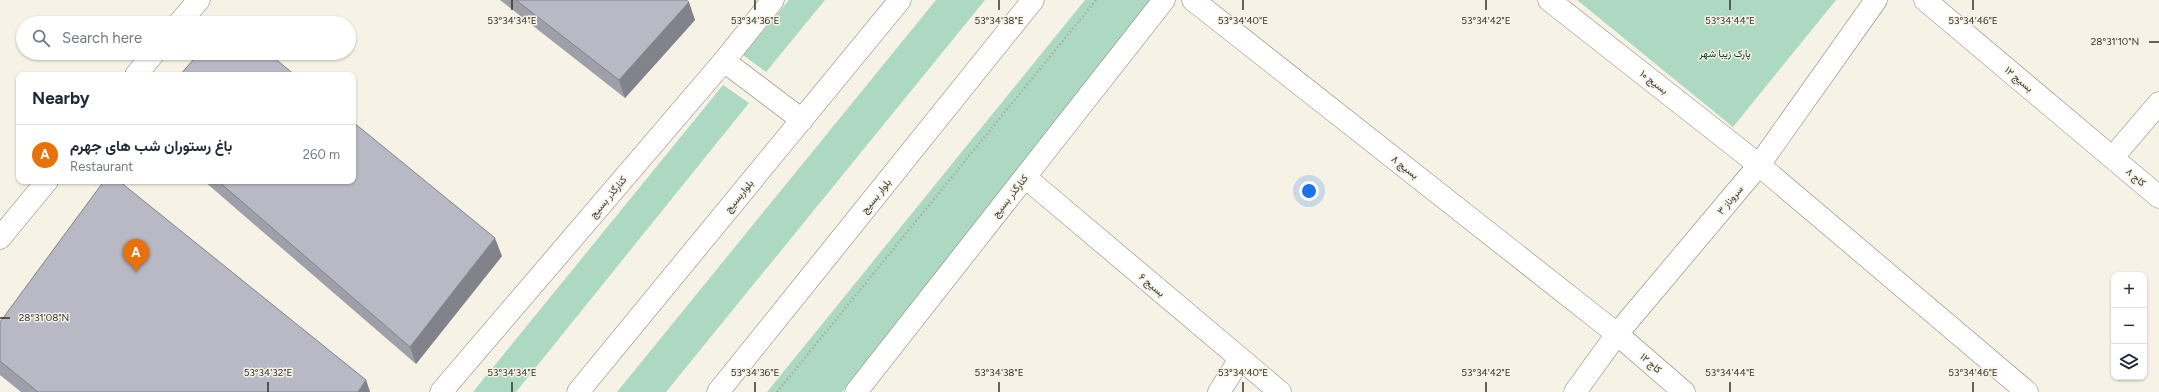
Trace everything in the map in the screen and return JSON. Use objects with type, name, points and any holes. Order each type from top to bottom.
[{"type":"street","points":[[185,16],[199,0]]},
{"type":"street","name":"کنارگذر بسیج","points":[[441,392],[724,61],[773,0]]},
{"type":"street","name":"بلواربسیج","points":[[578,392],[900,0]]},
{"type":"street","name":"بلوار بسیج","points":[[718,392],[1033,0]]},
{"type":"street","name":"کنارگذر بسیج","points":[[856,392],[1164,0]]},
{"type":"street","name":"بسیج ۸","points":[[1193,0],[1617,334]]},
{"type":"street","name":"بسیج ۱۰","points":[[1549,0],[1759,165],[2027,392]]},
{"type":"street","name":"سروناز ۳","points":[[1575,392],[1617,334],[1759,165],[1876,0]]},
{"type":"street","name":"بسیج ۱۲","points":[[1925,0],[2113,157]]},
{"type":"street","points":[[138,72],[148,60]]},
{"type":"street","points":[[724,61],[802,120]]},
{"type":"street","points":[[2113,157],[2159,103]]},
{"type":"street","name":"کاج ۸","points":[[2113,157],[2159,197]]},
{"type":"street","name":"بسیج ۶","points":[[1025,177],[1280,392]]},
{"type":"street","points":[[0,238],[45,184]]},
{"type":"street","name":"کاج ۱۲","points":[[1617,334],[1684,392]]},
{"type":"street","points":[[1219,392],[1240,359]]},
{"type":"path","points":[[777,392],[1096,0]]},
{"type":"green space","points":[[789,0],[825,0],[766,72],[743,55]]},
{"type":"green space","points":[[936,0],[985,0],[666,392],[617,392]]},
{"type":"green space","points":[[1085,0],[1163,0],[842,392],[767,392]]},
{"type":"green space","name":"پارک زیبا شهر","points":[[1577,0],[1836,0],[1733,127]]},
{"type":"green space","points":[[723,85],[749,103],[516,392],[473,392]]},
{"type":"building","points":[[516,0],[686,0],[689,2],[619,80]]},
{"type":"building","points":[[193,60],[277,60],[291,72],[183,72]]},
{"type":"building","points":[[356,124],[495,238],[410,347],[221,184],[356,184]]},
{"type":"building","points":[[102,184],[123,184],[366,380],[358,392],[38,392],[0,361],[0,322]]},
{"type":"place","name":"باغ رستوران شب های جهرم","points":[[136,272]]}]
